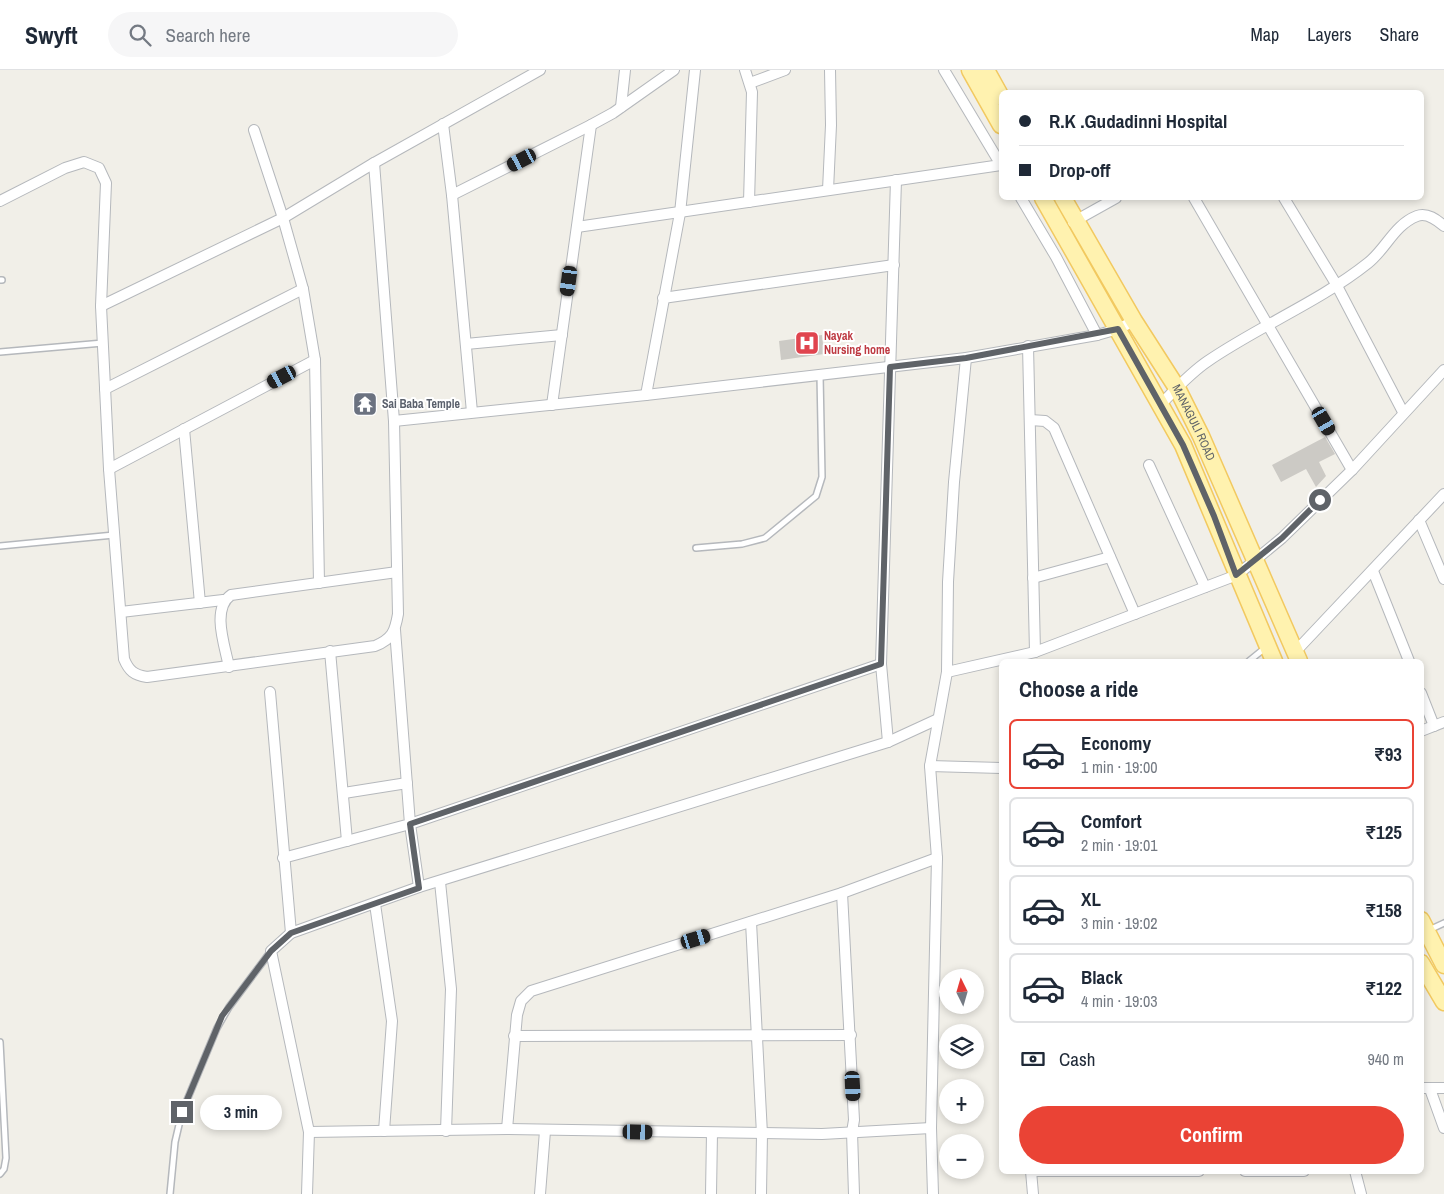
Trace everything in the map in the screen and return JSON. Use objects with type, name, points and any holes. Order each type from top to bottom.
[{"type":"main road","points":[[970,70],[993,92]]},
{"type":"main road","points":[[986,70],[999,117]]},
{"type":"main road","name":"MANAGULI ROAD","points":[[1044,200],[1183,445],[1214,516],[1236,575],[1273,659]]},
{"type":"main road","name":"MANAGULI ROAD","points":[[1064,200],[1134,321],[1176,388],[1201,436],[1297,657]]},
{"type":"main road","points":[[1424,926],[1444,965]]},
{"type":"main road","points":[[1424,968],[1444,1002]]},
{"type":"street","points":[[101,306],[284,218],[374,162],[540,70]]},
{"type":"street","points":[[621,108],[624,70]]},
{"type":"street","points":[[452,195],[591,125],[621,108],[674,70]]},
{"type":"street","points":[[646,395],[680,213],[696,70]]},
{"type":"street","points":[[745,70],[752,92],[749,202]]},
{"type":"street","points":[[750,83],[785,70]]},
{"type":"street","points":[[828,190],[831,125],[830,70]]},
{"type":"street","points":[[944,70],[999,161]]},
{"type":"street","points":[[443,124],[452,195],[472,412]]},
{"type":"street","points":[[552,405],[591,125]]},
{"type":"street","points":[[254,130],[284,218],[303,289],[314,360],[319,583]]},
{"type":"street","points":[[0,201],[64,168],[84,162],[100,168],[106,183],[101,306],[109,469],[124,660],[128,670],[137,675],[147,677],[375,646],[389,641],[395,630]]},
{"type":"street","points":[[374,162],[394,421],[398,614],[395,630],[410,824],[419,888]]},
{"type":"street","points":[[576,227],[999,164]]},
{"type":"street","points":[[888,742],[881,664],[896,180]]},
{"type":"street","points":[[1022,200],[1056,257],[1096,335]]},
{"type":"street","points":[[1060,228],[1113,200]]},
{"type":"street","points":[[1195,200],[1270,324],[1352,470]]},
{"type":"street","points":[[1285,200],[1336,284],[1403,412]]},
{"type":"street","points":[[1160,405],[1176,388],[1208,361],[1370,262],[1394,232],[1408,220],[1420,214],[1434,218],[1444,226]]},
{"type":"street","points":[[663,298],[894,265]]},
{"type":"street","points":[[105,389],[303,289]]},
{"type":"street","points":[[394,421],[646,395],[966,358],[1096,335],[1118,329],[1134,321]]},
{"type":"street","points":[[466,344],[562,335]]},
{"type":"street","points":[[1028,346],[1035,652]]},
{"type":"street","points":[[934,1194],[931,1128],[937,858],[930,766],[947,672],[948,582],[954,482],[966,358]]},
{"type":"street","points":[[109,469],[314,360]]},
{"type":"street","points":[[1004,659],[1035,652],[1236,575],[1256,560],[1352,470],[1403,412],[1444,370]]},
{"type":"street","points":[[1030,420],[1045,422],[1054,428],[1135,614]]},
{"type":"street","points":[[184,429],[200,603]]},
{"type":"street","points":[[1149,465],[1205,587]]},
{"type":"street","points":[[1297,657],[1444,494]]},
{"type":"street","points":[[1419,520],[1444,579]]},
{"type":"street","points":[[1033,578],[1110,556]]},
{"type":"street","points":[[1373,571],[1408,659]]},
{"type":"street","points":[[121,612],[223,600],[231,595],[397,572]]},
{"type":"street","points":[[223,600],[220,610],[229,667]]},
{"type":"street","points":[[330,651],[347,841]]},
{"type":"street","points":[[947,672],[999,660]]},
{"type":"street","points":[[283,858],[410,824],[881,664]]},
{"type":"street","points":[[270,692],[291,933]]},
{"type":"street","points":[[1424,698],[1439,724],[1424,730]]},
{"type":"street","points":[[307,1194],[309,1132],[271,951],[291,933],[419,888],[888,742],[938,719]]},
{"type":"street","points":[[930,766],[999,768]]},
{"type":"street","points":[[344,793],[407,783]]},
{"type":"street","points":[[507,1129],[514,1036],[521,1001],[531,991],[842,893],[937,858]]},
{"type":"street","points":[[440,882],[451,989],[446,1131]]},
{"type":"street","points":[[842,893],[851,1035],[854,1194]]},
{"type":"street","points":[[375,904],[392,1021],[384,1132]]},
{"type":"street","points":[[751,922],[762,1134],[761,1194]]},
{"type":"street","points":[[514,1036],[758,1037],[851,1035]]},
{"type":"street","points":[[1444,1088],[1426,1089],[1444,1128]]},
{"type":"street","points":[[309,1132],[507,1129],[762,1134],[931,1128]]},
{"type":"street","points":[[540,1194],[545,1131]]},
{"type":"street","points":[[710,1194],[712,1133]]},
{"type":"street","points":[[1032,1174],[1033,1194]]},
{"type":"street","points":[[1356,1174],[1362,1194]]},
{"type":"lane","points":[[0,352],[103,343]]},
{"type":"lane","points":[[696,548],[742,544],[765,538],[816,496],[822,477],[820,375]]},
{"type":"lane","points":[[0,546],[114,535]]},
{"type":"lane","points":[[1251,659],[1267,646]]},
{"type":"lane","points":[[1424,926],[1444,923]]},
{"type":"lane","points":[[170,1194],[175,1142],[182,1112],[217,1028],[229,1007],[271,951]]},
{"type":"lane","points":[[0,1042],[6,1158],[4,1169],[0,1174]]},
{"type":"building","points":[[822,335],[824,354],[781,360],[779,341]]},
{"type":"building","points":[[1325,437],[1335,454],[1319,462],[1326,476],[1316,487],[1306,469],[1281,482],[1272,465]]},
{"type":"place","name":"Nayak Nursing home","points":[[807,343]]},
{"type":"place","name":"Sai Baba Temple","points":[[365,404]]},
{"type":"route","points":[[182,1112],[222,1016],[271,951],[291,933],[419,888],[410,824],[881,664],[890,367],[966,358],[1096,335],[1118,329],[1183,445],[1214,516],[1236,575],[1282,538],[1320,500]]}]
